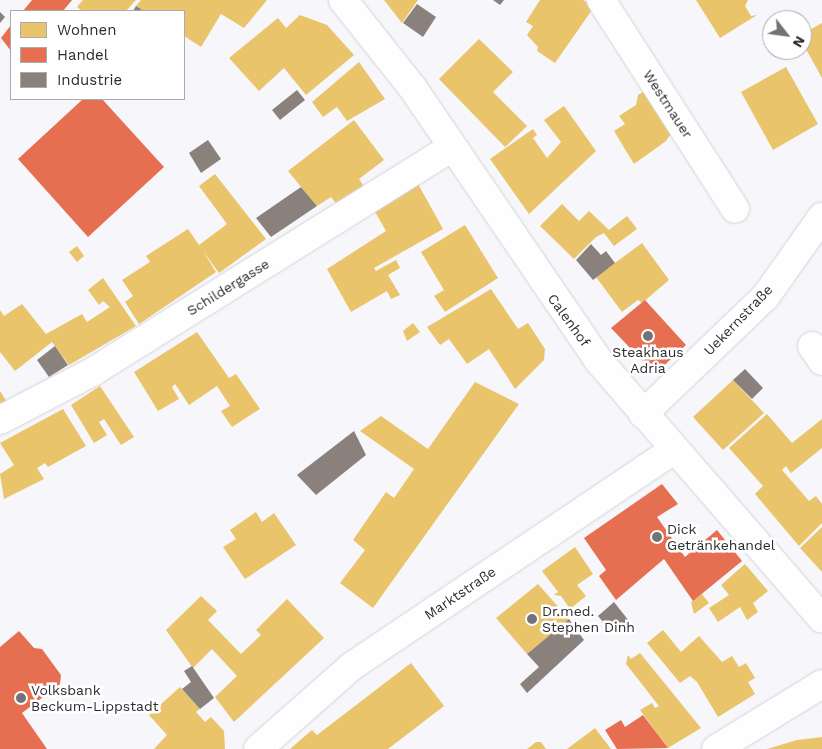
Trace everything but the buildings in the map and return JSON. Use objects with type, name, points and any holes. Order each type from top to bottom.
[{"type":"street","name":"Calenhof","points":[[343,0],[378,40],[553,299],[673,450],[822,619]]},
{"type":"street","name":"Westmauer","points":[[601,0],[735,209]]},
{"type":"street","name":"Schildergasse","points":[[0,420],[94,371],[452,148]]},
{"type":"street","name":"Uekernstraße","points":[[643,414],[766,296],[822,217]]},
{"type":"street","name":"Marktstraße","points":[[258,749],[352,666],[673,450]]},
{"type":"street","points":[[716,749],[822,684]]},
{"type":"place","name":"Steakhaus Adria","points":[[648,336]]},
{"type":"place","name":"Dick Getränkehandel","points":[[657,537]]},
{"type":"place","name":"Dr.med. Stephen Dinh","points":[[532,619]]},
{"type":"place","name":"Volksbank Beckum-Lippstadt","points":[[21,698]]}]
